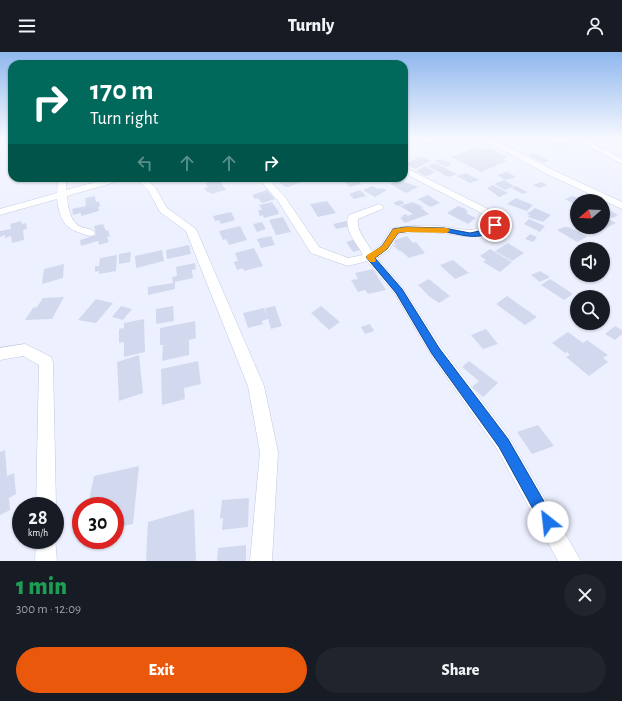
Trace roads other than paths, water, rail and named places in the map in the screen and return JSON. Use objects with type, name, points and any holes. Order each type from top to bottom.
[{"type":"street","points":[[532,163],[622,206]]},
{"type":"street","points":[[266,182],[282,200],[315,250],[348,262],[370,257],[385,247],[395,231],[406,229],[444,230],[470,235],[486,232],[495,225],[494,216],[408,172]]},
{"type":"street","points":[[62,182],[61,194],[66,217],[75,228],[90,233]]},
{"type":"street","points":[[0,212],[105,182]]},
{"type":"street","points":[[144,182],[152,189],[163,210],[191,229],[256,386],[269,452],[261,561]]},
{"type":"street","points":[[379,207],[359,213],[353,217],[352,223],[370,257],[399,291],[436,351],[503,443],[570,561]]},
{"type":"street","points":[[0,354],[25,350],[46,362],[46,497]]},
{"type":"street","points":[[46,549],[46,561]]}]
